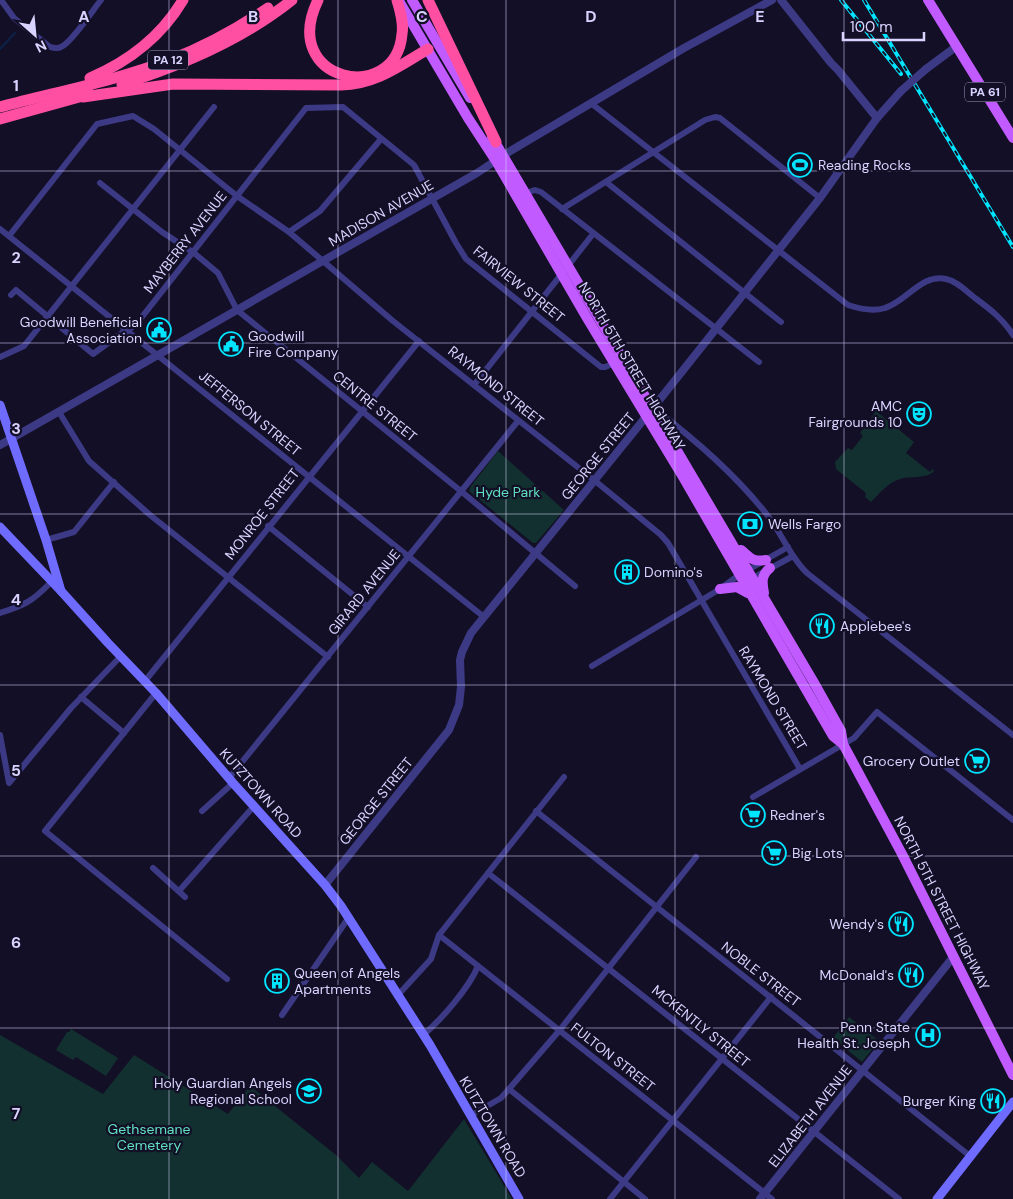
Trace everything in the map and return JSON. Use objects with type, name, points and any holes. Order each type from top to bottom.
[{"type":"highway","points":[[46,94],[100,74],[133,56],[169,22],[183,0]]},
{"type":"highway","name":"PA 12","points":[[0,107],[110,79],[170,60],[227,33],[280,0]]},
{"type":"highway","name":"PA 12","points":[[0,119],[145,78],[202,55],[259,24],[292,0]]},
{"type":"highway","points":[[318,0],[310,27],[310,40],[315,52],[322,63],[333,71],[345,76],[358,77],[379,71],[397,53],[403,32],[398,0]]},
{"type":"highway","points":[[428,0],[496,142]]},
{"type":"highway","points":[[83,96],[173,84],[361,84],[382,76],[428,49]]},
{"type":"main road","name":"NORTH 5TH STREET HIGHWAY","points":[[398,0],[468,118],[526,193],[570,266],[729,558],[764,599],[793,645],[841,731],[843,744],[954,956],[1013,1075]]},
{"type":"main road","name":"NORTH 5TH STREET HIGHWAY","points":[[412,0],[496,142],[500,158],[562,275],[614,363],[650,413],[733,544],[746,576],[750,594],[833,736],[843,744]]},
{"type":"main road","name":"PA 61","points":[[928,0],[1013,138]]},
{"type":"main road","points":[[428,49],[435,39]]},
{"type":"main road","name":"KUTZTOWN ROAD","points":[[0,405],[46,540],[61,591],[109,645],[156,693],[230,780],[324,885],[349,917],[423,1035],[519,1199]]},
{"type":"main road","points":[[0,527],[61,591]]},
{"type":"main road","points":[[733,544],[749,558],[768,564],[762,579],[764,599]]},
{"type":"main road","points":[[724,586],[733,573],[729,558]]},
{"type":"main road","points":[[724,586],[737,587],[750,594]]},
{"type":"main road","points":[[936,1199],[1013,1102]]},
{"type":"street","points":[[1,0],[14,18],[50,47],[59,48],[68,43],[100,0]]},
{"type":"street","name":"MADISON AVENUE","points":[[0,445],[477,174],[500,158],[684,48],[772,0]]},
{"type":"street","points":[[781,0],[877,118]]},
{"type":"street","name":"GEORGE STREET","points":[[324,885],[449,730],[457,714],[461,697],[460,670],[462,652],[471,633],[650,413],[820,198],[877,118],[901,91],[957,46]]},
{"type":"street","points":[[592,104],[842,301],[865,310],[887,308],[924,283],[944,278],[955,282],[996,314],[1013,335]]},
{"type":"street","points":[[0,357],[24,346],[214,107]]},
{"type":"street","name":"FAIRVIEW STREET","points":[[296,122],[306,108],[343,107],[414,165],[464,256],[601,366],[605,367],[614,363]]},
{"type":"street","name":"RAYMOND STREET","points":[[9,236],[97,124],[133,116],[154,129],[237,196],[289,232],[363,297],[594,480],[665,540],[800,769]]},
{"type":"street","points":[[562,209],[705,120],[715,116],[720,118],[820,198]]},
{"type":"street","name":"MAYBERRY AVENUE","points":[[11,295],[16,290],[94,354],[138,322],[296,122]]},
{"type":"street","points":[[289,232],[320,211],[381,139]]},
{"type":"street","points":[[606,182],[781,322]]},
{"type":"street","name":"CENTRE STREET","points":[[100,183],[218,273],[237,310],[575,586]]},
{"type":"street","points":[[526,193],[532,190],[538,191],[759,362]]},
{"type":"street","name":"JEFFERSON STREET","points":[[0,229],[484,617]]},
{"type":"street","points":[[474,385],[594,234]]},
{"type":"street","name":"MONROE STREET","points":[[145,681],[418,341]]},
{"type":"street","points":[[58,412],[83,454],[89,460],[150,515],[328,657]]},
{"type":"street","points":[[650,413],[693,438],[712,455],[769,517],[792,556],[807,573],[1013,735]]},
{"type":"street","name":"GIRARD AVENUE","points":[[202,811],[230,780],[518,421]]},
{"type":"street","points":[[46,540],[74,532],[114,482]]},
{"type":"street","points":[[268,526],[368,607]]},
{"type":"street","points":[[768,564],[788,547]]},
{"type":"street","points":[[592,666],[724,586],[768,564],[792,556]]},
{"type":"street","points":[[0,613],[29,602],[37,597],[51,582]]},
{"type":"street","points":[[0,735],[9,783],[81,697],[121,656]]},
{"type":"street","points":[[156,693],[45,831],[227,979]]},
{"type":"street","points":[[81,697],[124,733]]},
{"type":"street","points":[[753,797],[854,738],[877,712],[1013,820]]},
{"type":"street","points":[[398,994],[431,959],[439,935],[564,776]]},
{"type":"street","points":[[178,891],[254,806]]},
{"type":"street","name":"NOBLE STREET","points":[[536,811],[970,1156]]},
{"type":"street","points":[[470,1116],[501,1098],[509,1090],[696,857]]},
{"type":"street","points":[[153,868],[185,897]]},
{"type":"street","name":"MCKENTLY STREET","points":[[488,873],[899,1199]]},
{"type":"street","points":[[282,1015],[349,917]]},
{"type":"street","name":"FULTON STREET","points":[[439,935],[673,1121],[762,1196],[772,1199]]},
{"type":"street","name":"ELIZABETH AVENUE","points":[[762,1196],[954,956]]},
{"type":"street","points":[[423,1035],[444,1014],[471,979],[478,966]]},
{"type":"street","points":[[610,1199],[771,997]]},
{"type":"street","points":[[509,1090],[645,1199]]},
{"type":"green space","points":[[876,411],[914,442],[906,453],[930,472],[932,469],[934,471],[931,474],[895,481],[871,502],[865,497],[866,493],[836,469],[835,462],[848,448],[852,450],[863,436],[860,433]]},
{"type":"green space","name":"Hyde Park","points":[[498,451],[564,510],[536,543],[533,543],[469,491]]},
{"type":"green space","points":[[849,1017],[879,1041],[862,1062],[833,1038]]},
{"type":"green space","points":[[71,1029],[118,1058],[106,1076],[76,1057],[73,1060],[56,1050],[67,1032]]},
{"type":"green space","name":"Gethsemane Cemetery","points":[[0,1035],[103,1094],[134,1055],[228,1114],[250,1086],[336,1155],[359,1178],[372,1162],[408,1191],[464,1119],[512,1199],[0,1199]]},
{"type":"waterway","points":[[0,49],[15,33]]},
{"type":"railway","points":[[841,0],[901,74]]},
{"type":"railway","points":[[864,0],[1013,247]]},
{"type":"place","name":"Reading Rocks","points":[[800,165]]},
{"type":"place","name":"Goodwill Beneficial Association","points":[[159,330]]},
{"type":"place","name":"Goodwill Fire Company","points":[[231,344]]},
{"type":"place","name":"AMC Fairgrounds 10","points":[[919,414]]},
{"type":"place","name":"Wells Fargo","points":[[750,524]]},
{"type":"place","name":"Domino's","points":[[627,572]]},
{"type":"place","name":"Applebee's","points":[[822,626]]},
{"type":"place","name":"Grocery Outlet","points":[[977,761]]},
{"type":"place","name":"Redner's","points":[[753,815]]},
{"type":"place","name":"Big Lots","points":[[774,853]]},
{"type":"place","name":"Wendy's","points":[[901,924]]},
{"type":"place","name":"McDonald's","points":[[911,975]]},
{"type":"place","name":"Queen of Angels Apartments","points":[[277,981]]},
{"type":"place","name":"Penn State Health St. Joseph","points":[[928,1035]]},
{"type":"place","name":"Holy Guardian Angels Regional School","points":[[309,1091]]},
{"type":"place","name":"Burger King","points":[[993,1101]]}]
